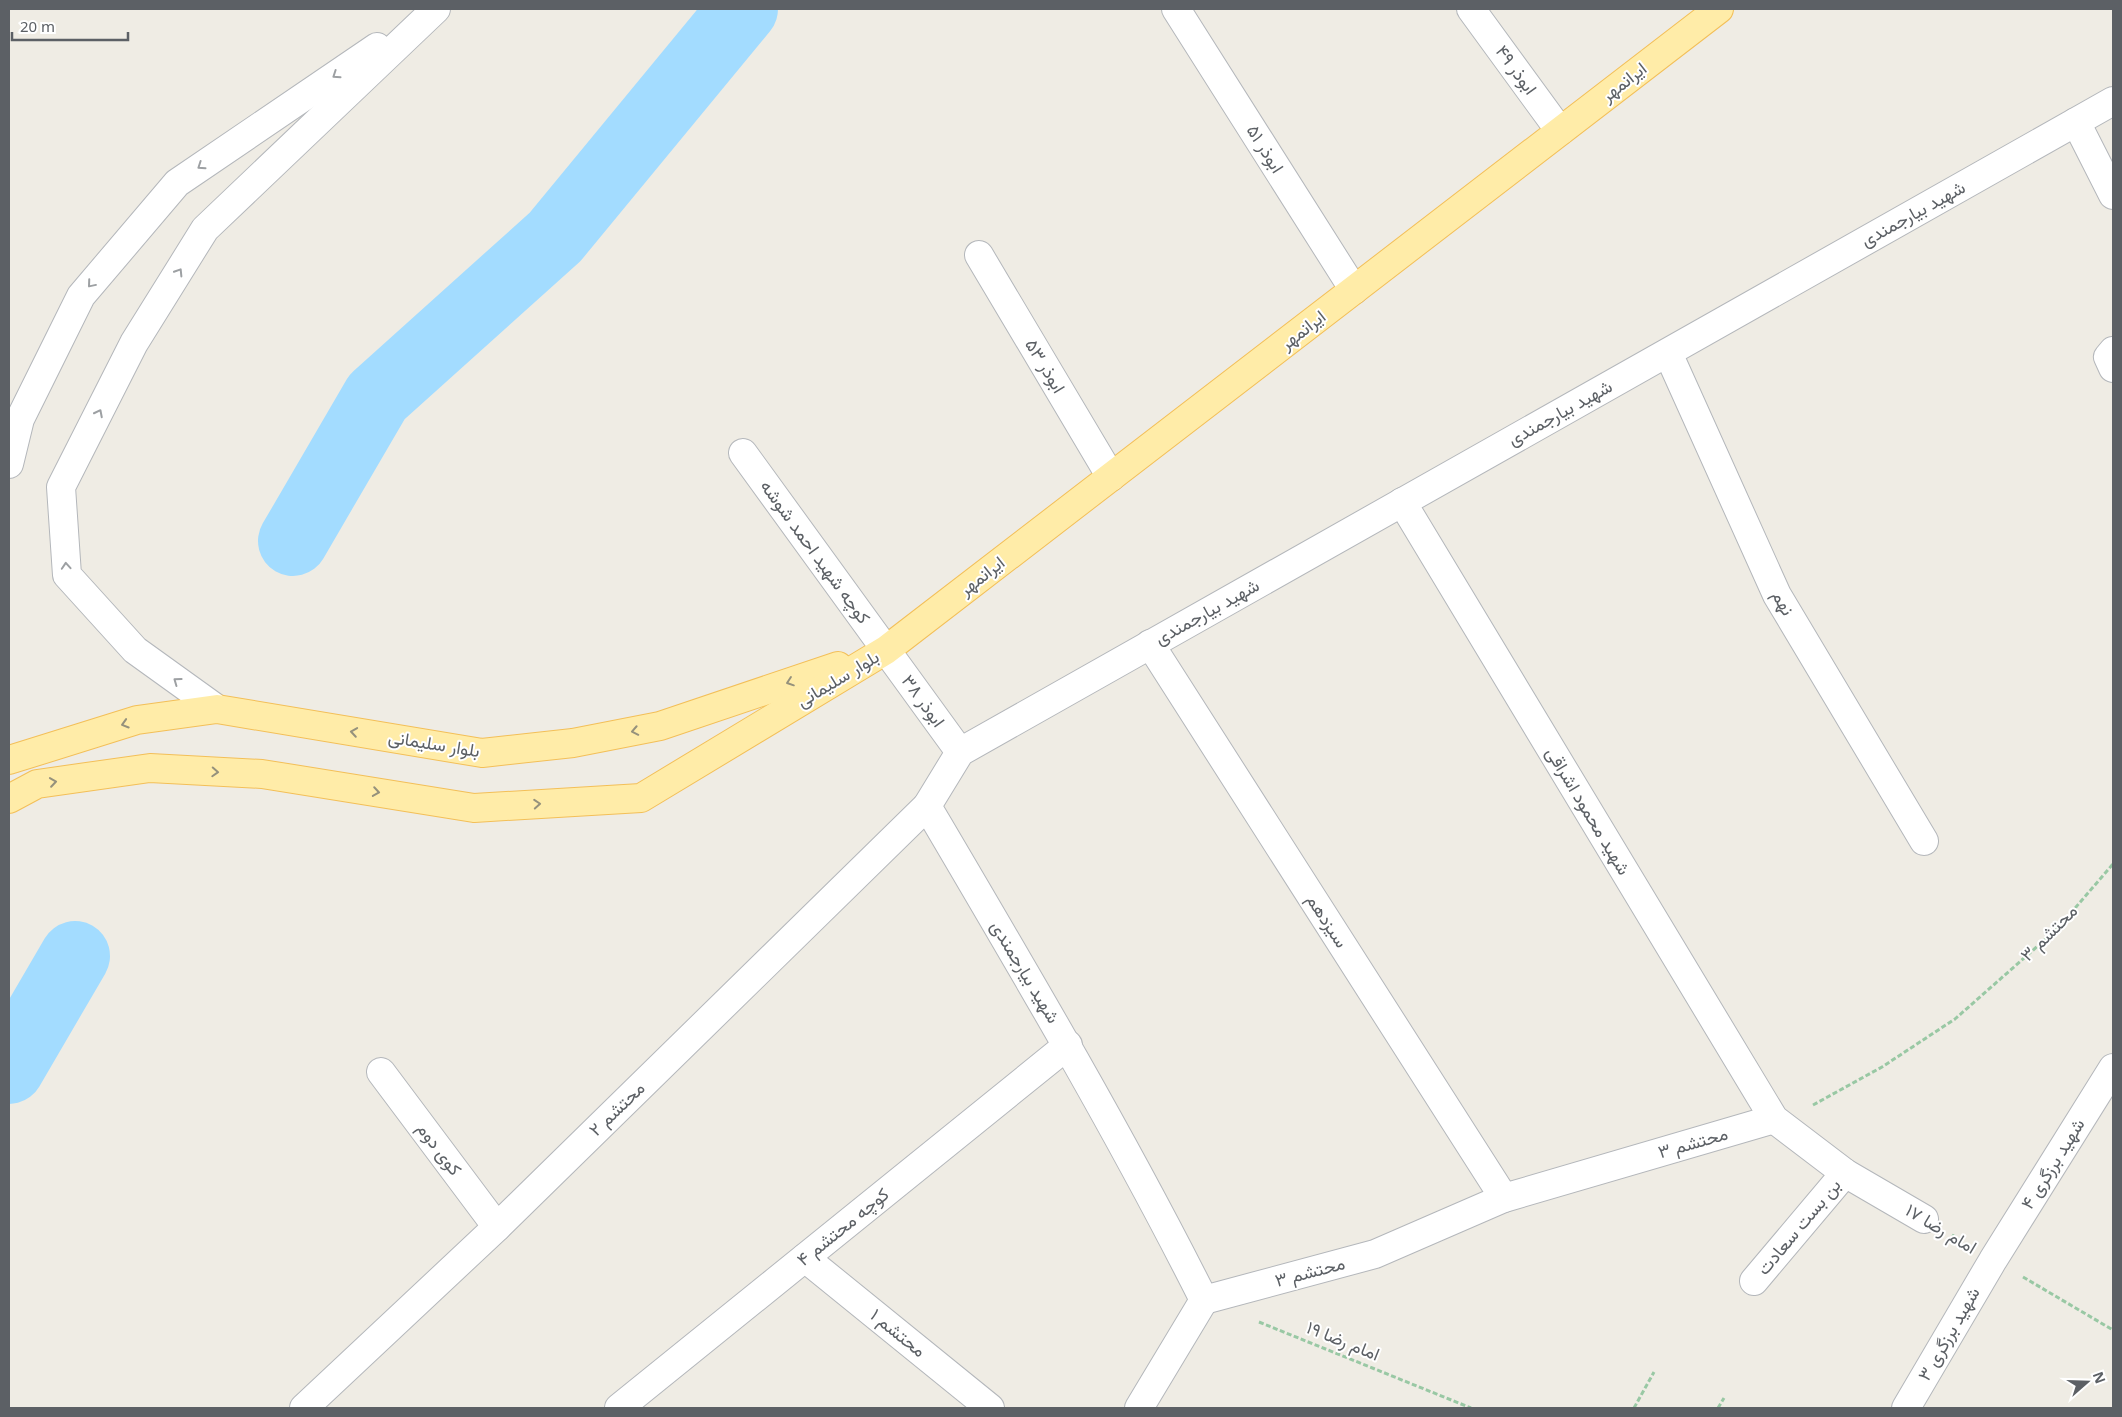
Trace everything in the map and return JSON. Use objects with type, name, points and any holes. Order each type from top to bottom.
[{"type":"main road","name":"ایرانمهر","points":[[886,650],[1719,9]]},
{"type":"main road","name":"بلوار سلیمانی","points":[[9,760],[137,720],[217,709],[482,753],[573,743],[660,726],[886,650]]},
{"type":"main road","name":"بلوار سلیمانی","points":[[9,799],[37,784],[150,768],[262,774],[474,808],[641,798],[886,650]]},
{"type":"street","points":[[9,464],[20,419],[81,296],[177,183],[435,9]]},
{"type":"street","points":[[217,709],[135,650],[67,575],[61,487],[134,344],[205,229],[435,9]]},
{"type":"street","name":"ابوذر ۵۱","points":[[1176,9],[1354,290]]},
{"type":"street","name":"ابوذر ۴۹","points":[[1471,9],[1560,132]]},
{"type":"street","name":"شهید بیارجمندی","points":[[1204,1300],[1068,1045],[927,806],[960,752],[2113,101]]},
{"type":"street","points":[[2076,122],[2113,195]]},
{"type":"street","name":"۵۳ ابوذر","points":[[979,255],[1111,477]]},
{"type":"street","name":"نهم","points":[[1668,352],[1777,595],[1924,841]]},
{"type":"street","name":"کوچه شهید احمد شوشه","points":[[743,453],[886,650]]},
{"type":"street","name":"شهید محمود اشراقی","points":[[1402,502],[1774,1119]]},
{"type":"street","name":"سیزدهم","points":[[1150,644],[1504,1198]]},
{"type":"street","name":"ابوذر ۳۸","points":[[886,650],[960,752]]},
{"type":"street","name":"۲ محتشم","points":[[304,1408],[497,1227],[927,806]]},
{"type":"street","name":"کوچه محتشم ۴","points":[[619,1408],[1068,1045]]},
{"type":"street","name":"۴ شهید برزگری","points":[[1993,1260],[2113,1068]]},
{"type":"street","name":"کوی دوم","points":[[381,1072],[497,1227]]},
{"type":"street","name":"امام رضا ۱۷","points":[[1774,1119],[1845,1173],[1924,1219]]},
{"type":"street","name":"محتشم ۳","points":[[1204,1300],[1375,1254],[1504,1198],[1774,1119]]},
{"type":"street","name":"بن بست سعادت","points":[[1754,1282],[1845,1173]]},
{"type":"street","name":"محتشم ۱","points":[[805,1258],[990,1408]]},
{"type":"street","name":"۳ شهید برزگری","points":[[1906,1408],[1993,1260]]},
{"type":"street","points":[[1139,1408],[1204,1300]]},
{"type":"path","name":"محتشم ۳","points":[[1774,1119],[1825,1099],[1882,1067],[1955,1019],[2057,929],[2113,864]]},
{"type":"path","name":"امام رضا ۱۷","points":[[1924,1219],[2113,1330]]},
{"type":"path","name":"امام رضا ۱۹","points":[[1257,1322],[1471,1408]]},
{"type":"path","points":[[1634,1408],[1654,1372]]},
{"type":"path","points":[[1718,1408],[1724,1398]]},
{"type":"waterway","points":[[293,541],[377,397],[555,237],[743,9]]},
{"type":"waterway","points":[[9,1069],[75,956]]}]
